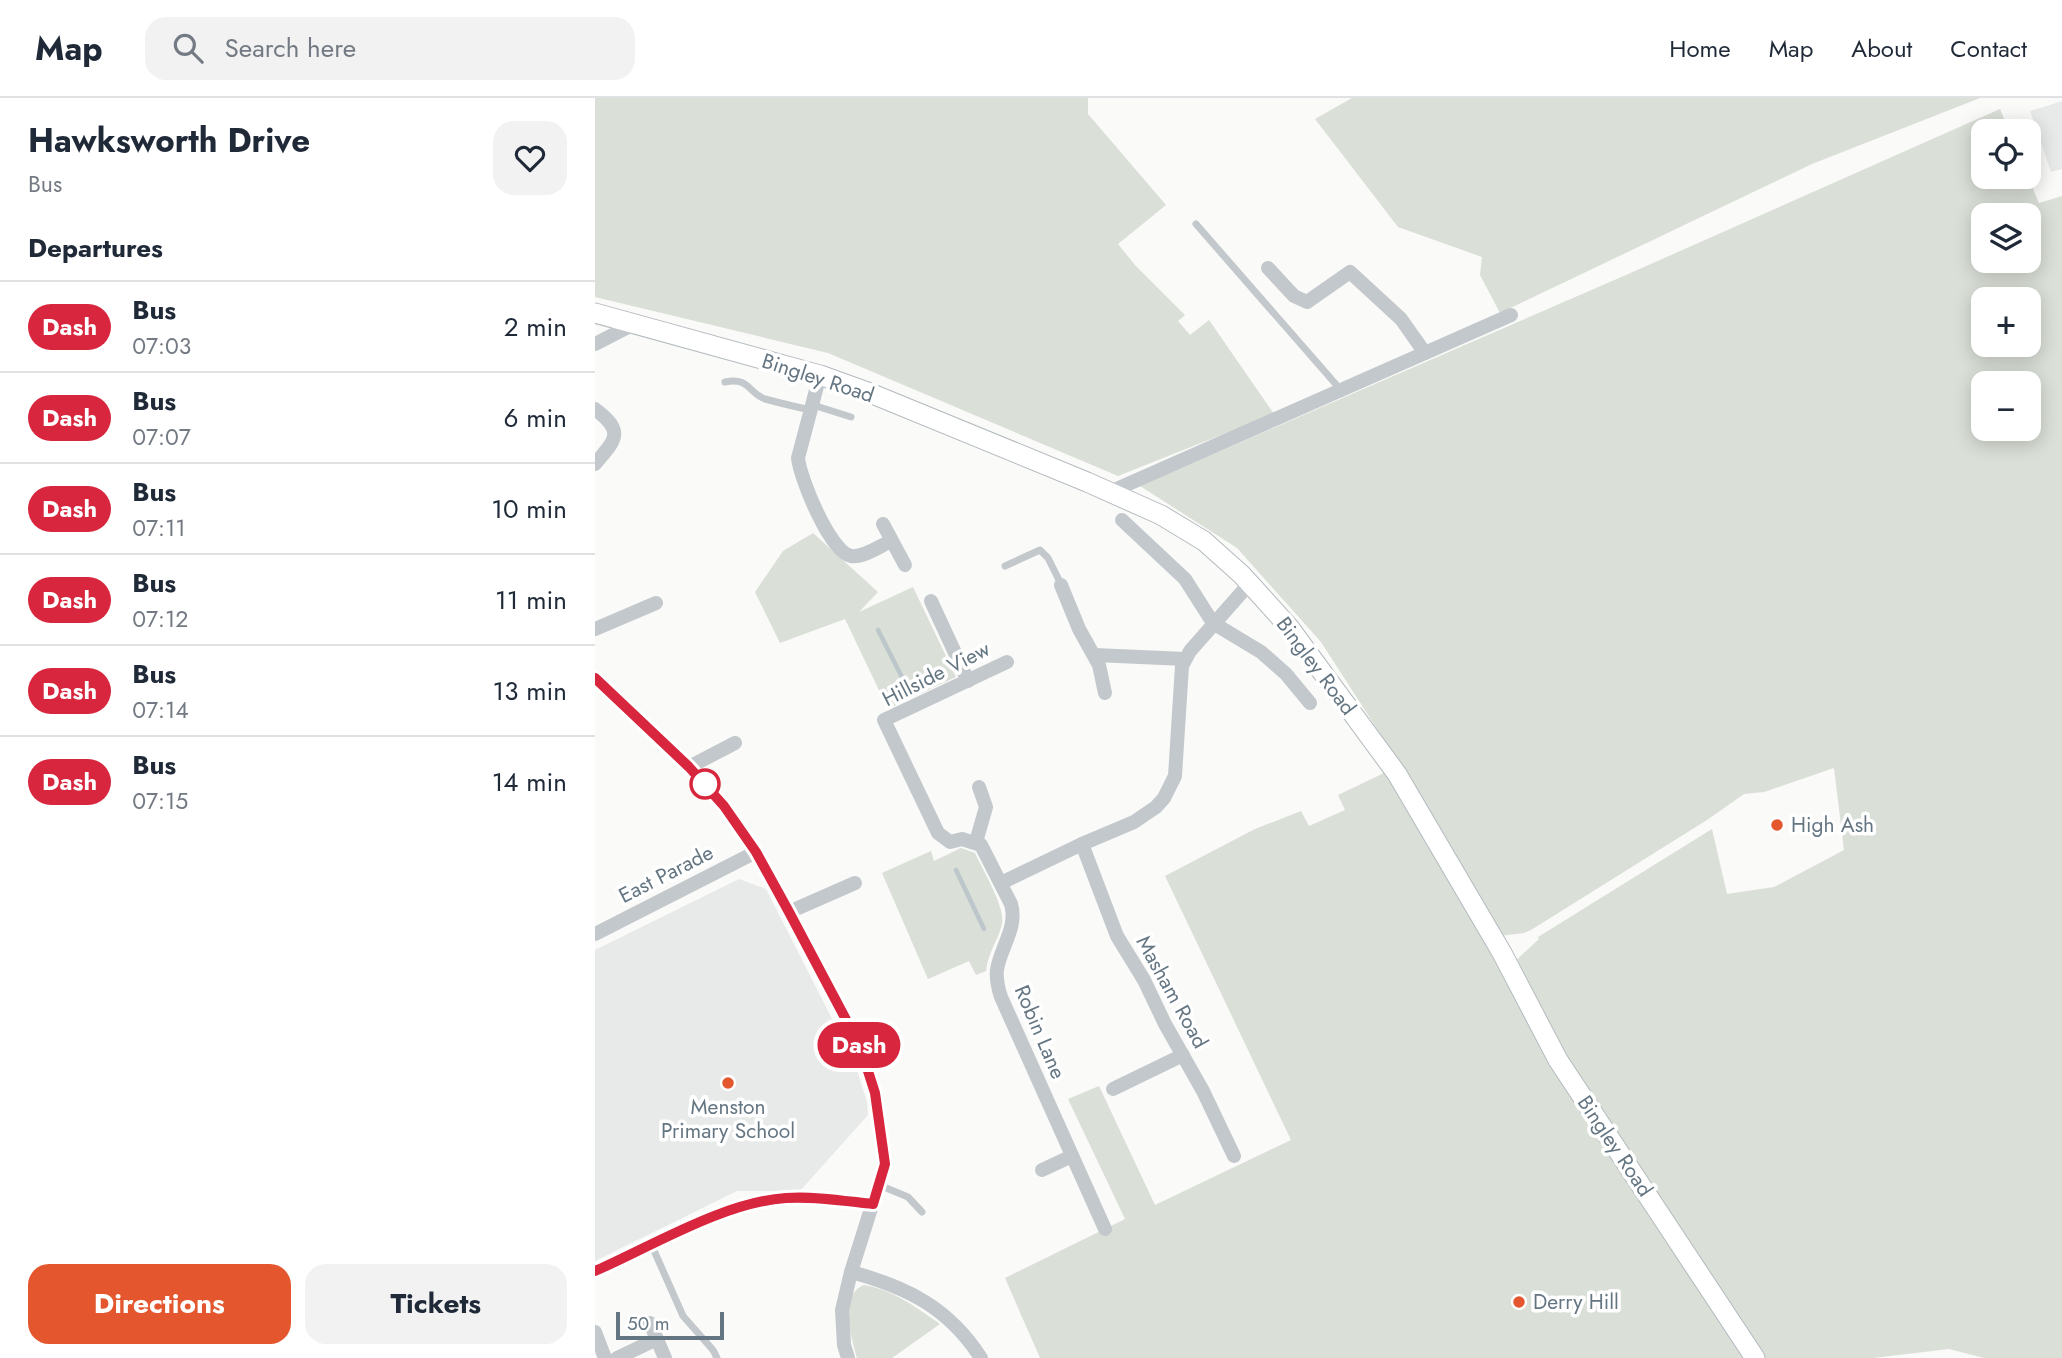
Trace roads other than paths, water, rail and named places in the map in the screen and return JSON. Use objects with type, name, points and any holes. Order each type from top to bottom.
[{"type":"street","points":[[1268,268],[1294,296],[1307,302],[1350,272],[1401,319],[1425,353]]},
{"type":"street","name":"Bingley Road","points":[[595,313],[820,375],[870,393],[1109,492],[1181,525],[1204,541],[1250,583],[1289,627],[1397,774],[1502,953],[1558,1060],[1755,1358]]},
{"type":"street","points":[[1109,492],[1511,315]]},
{"type":"street","points":[[595,344],[632,325]]},
{"type":"street","points":[[820,375],[798,458],[800,471],[835,545],[844,554],[857,556],[891,541]]},
{"type":"street","points":[[595,409],[609,420],[615,431],[614,442],[595,464]]},
{"type":"street","points":[[1122,520],[1185,579],[1213,624],[1261,652],[1286,674],[1310,703]]},
{"type":"street","points":[[883,524],[905,565]]},
{"type":"street","points":[[979,786],[986,807],[976,842],[985,851],[1001,883],[1148,814],[1164,798],[1176,766],[1180,675],[1185,659],[1250,583]]},
{"type":"street","points":[[1061,585],[1079,629],[1103,674],[1105,693]]},
{"type":"street","points":[[931,601],[968,681]]},
{"type":"street","points":[[595,629],[656,603]]},
{"type":"street","points":[[1095,655],[1185,659]]},
{"type":"street","name":"Hillside View","points":[[976,842],[962,839],[950,842],[938,833],[884,720],[1007,662]]},
{"type":"street","points":[[595,678],[689,767],[724,806],[756,852],[860,1046],[875,1093],[885,1164],[851,1272],[842,1310],[844,1345],[848,1358]]},
{"type":"street","points":[[689,767],[735,743]]},
{"type":"street","name":"Masham Road","points":[[1082,844],[1117,936],[1144,980],[1234,1156]]},
{"type":"street","name":"East Parade","points":[[595,934],[756,852]]},
{"type":"street","points":[[789,912],[855,883]]},
{"type":"street","name":"Robin Lane","points":[[1001,883],[1011,904],[1013,919],[999,962],[997,985],[1105,1228]]},
{"type":"street","points":[[1113,1089],[1183,1055]]},
{"type":"street","points":[[1042,1170],[1072,1156]]},
{"type":"street","points":[[595,1271],[731,1208],[755,1202],[787,1197],[873,1204]]},
{"type":"street","points":[[851,1272],[904,1289],[928,1303],[952,1322],[971,1342],[981,1358]]},
{"type":"street","points":[[650,1324],[665,1358]]},
{"type":"street","points":[[595,1332],[605,1358]]},
{"type":"street","points":[[617,1358],[657,1339]]},
{"type":"lane","points":[[1196,224],[1340,390]]},
{"type":"lane","points":[[725,382],[743,383],[753,388],[762,398],[851,417]]},
{"type":"lane","points":[[1005,566],[1040,550],[1048,558],[1061,585]]},
{"type":"lane","points":[[879,1185],[908,1197],[922,1212]]},
{"type":"lane","points":[[652,1246],[683,1315],[717,1358]]},
{"type":"waterway","points":[[878,630],[906,685]]},
{"type":"waterway","points":[[956,870],[984,929]]},
{"type":"place","name":"High Ash","points":[[1777,825]]},
{"type":"place","name":"Menston Primary School","points":[[728,1083]]},
{"type":"place","name":"Derry Hill","points":[[1519,1302]]}]
